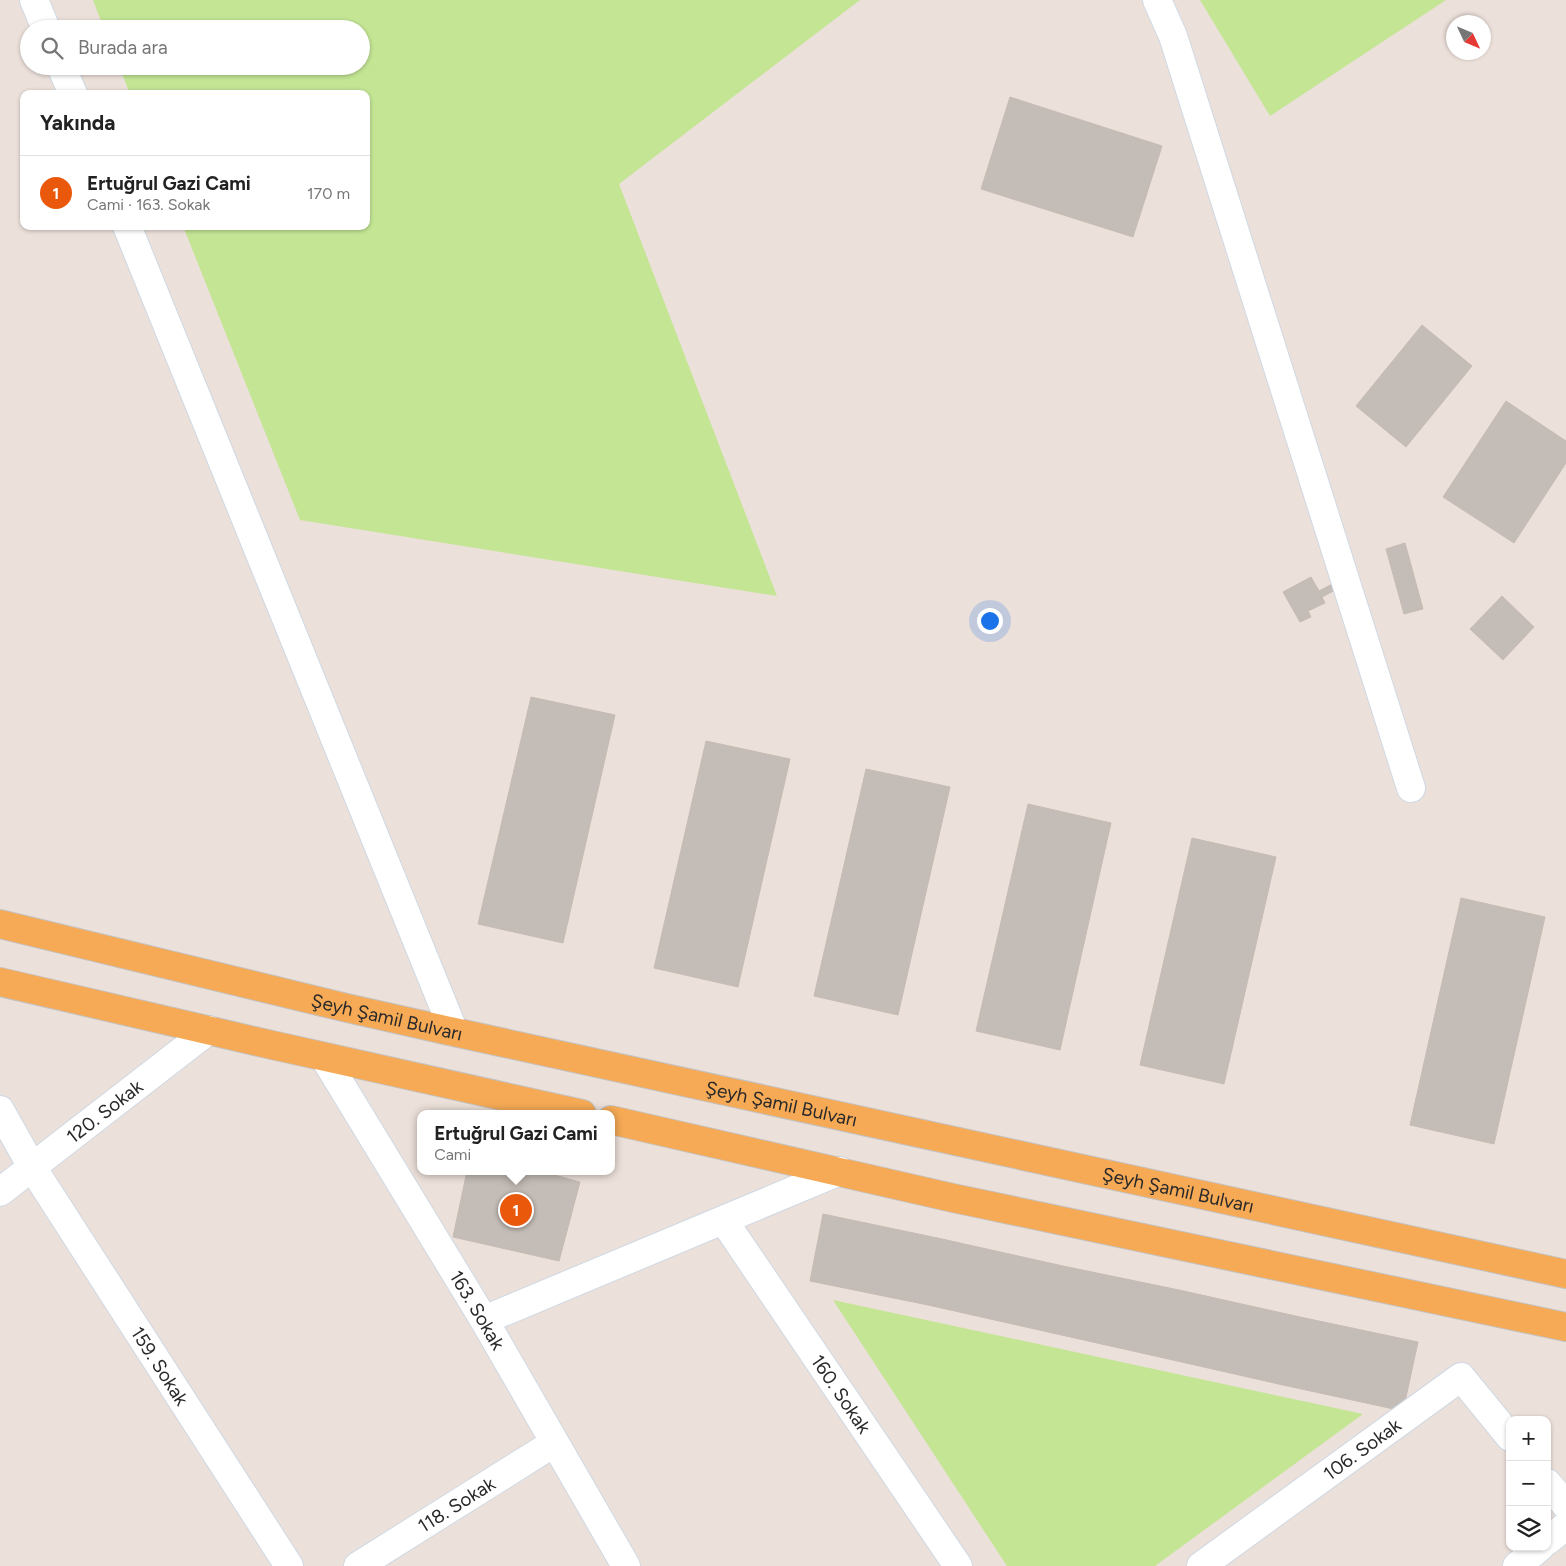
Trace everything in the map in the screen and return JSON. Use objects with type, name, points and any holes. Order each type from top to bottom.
[{"type":"main road","name":"Şeyh Şamil Bulvarı","points":[[0,924],[454,1032],[1566,1274]]},
{"type":"main road","points":[[0,982],[564,1110]]},
{"type":"main road","points":[[615,1121],[963,1200],[1566,1327]]},
{"type":"street","points":[[34,0],[42,20]]},
{"type":"street","points":[[1157,0],[1173,36],[1411,788]]},
{"type":"street","points":[[65,75],[70,90]]},
{"type":"street","points":[[128,230],[454,1032]]},
{"type":"street","name":"120. Sokak","points":[[0,1192],[209,1030]]},
{"type":"street","name":"163. Sokak","points":[[324,1057],[484,1320],[626,1566]]},
{"type":"street","name":"159. Sokak","points":[[0,1110],[32,1167],[289,1566]]},
{"type":"street","points":[[484,1320],[840,1171]]},
{"type":"street","name":"160. Sokak","points":[[724,1221],[958,1566]]},
{"type":"street","name":"106. Sokak","points":[[1201,1566],[1461,1377],[1506,1432]]},
{"type":"street","name":"118. Sokak","points":[[358,1566],[554,1443]]},
{"type":"street","points":[[1551,1487],[1566,1505]]},
{"type":"street","points":[[1551,1538],[1566,1526]]},
{"type":"street","points":[[1517,1566],[1535,1551]]},
{"type":"green space","points":[[93,0],[860,0],[619,184],[777,596],[300,520],[185,230],[370,230],[370,90],[128,90],[123,75],[370,75],[370,20],[101,20]]},
{"type":"green space","points":[[1200,0],[1446,0],[1270,116]]},
{"type":"green space","points":[[833,1300],[1363,1414],[1155,1566],[1007,1566]]},
{"type":"building","points":[[1010,97],[1162,146],[1133,237],[981,189]]},
{"type":"building","points":[[1422,325],[1472,366],[1406,447],[1356,406]]},
{"type":"building","points":[[1506,401],[1566,441],[1566,463],[1514,543],[1443,497]]},
{"type":"building","points":[[1405,543],[1423,609],[1404,614],[1386,549]]},
{"type":"building","points":[[1311,577],[1319,591],[1336,582],[1339,588],[1322,597],[1325,603],[1308,611],[1311,617],[1300,622],[1283,592]]},
{"type":"building","points":[[1502,596],[1534,627],[1503,660],[1470,629]]},
{"type":"building","points":[[531,697],[615,715],[563,943],[478,924]]},
{"type":"building","points":[[706,741],[790,759],[738,987],[654,968]]},
{"type":"building","points":[[866,769],[950,787],[898,1015],[814,996]]},
{"type":"building","points":[[1028,804],[1111,823],[1060,1050],[976,1031]]},
{"type":"building","points":[[1192,838],[1276,857],[1224,1084],[1140,1065]]},
{"type":"building","points":[[1461,898],[1545,917],[1494,1144],[1410,1125]]},
{"type":"building","points":[[466,1175],[555,1175],[580,1182],[559,1261],[453,1237]]},
{"type":"building","points":[[823,1214],[942,1239],[928,1305],[810,1281]]},
{"type":"building","points":[[942,1239],[1063,1266],[1048,1332],[928,1305]]},
{"type":"building","points":[[1063,1266],[1179,1290],[1164,1358],[1048,1332]]},
{"type":"building","points":[[1179,1290],[1300,1317],[1283,1385],[1164,1358]]},
{"type":"building","points":[[1300,1317],[1418,1342],[1403,1411],[1283,1385]]},
{"type":"place","name":"Ertuğrul Gazi Cami","points":[[516,1210]]}]
